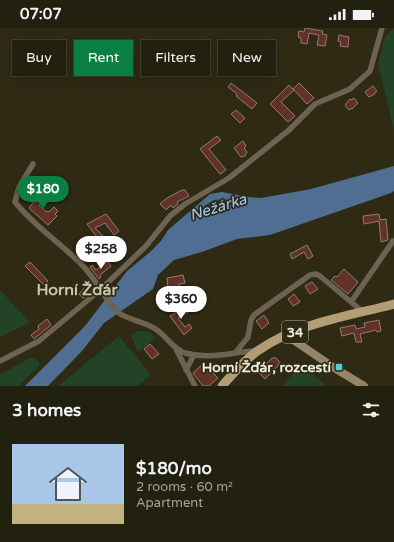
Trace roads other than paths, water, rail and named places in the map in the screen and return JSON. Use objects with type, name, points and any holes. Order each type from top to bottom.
[{"type":"main road","name":"34","points":[[222,386],[257,351],[286,335],[306,327],[394,304]]},
{"type":"street","points":[[0,361],[39,341],[100,290],[146,246],[170,216],[185,204],[228,178],[289,130],[315,104],[350,89],[370,70],[382,28]]},
{"type":"street","points":[[33,164],[19,187],[16,202],[23,212],[85,268],[100,290],[120,314],[152,326],[172,343],[195,386]]},
{"type":"street","points":[[351,302],[393,241]]},
{"type":"street","points":[[236,352],[248,336],[251,320],[254,315],[310,275],[316,274],[320,276],[363,312]]},
{"type":"street","points":[[286,335],[336,370],[364,386]]},
{"type":"street","points":[[176,349],[194,355],[218,357],[236,352],[257,351]]},
{"type":"street","points":[[186,370],[194,355]]},
{"type":"water","points":[[394,166],[394,191],[391,193],[270,235],[237,239],[202,252],[174,260],[158,275],[153,289],[104,323],[82,351],[48,386],[25,386],[85,326],[127,271],[161,241],[168,230],[210,194],[222,192],[261,198],[311,189]],"holes":[[[225,199],[231,204],[228,211],[206,216],[203,212],[204,206],[214,200]]]},
{"type":"water","points":[[54,186],[66,191],[61,200],[57,200],[51,190]]},
{"type":"place","name":"Horní Žďár, rozcestí","points":[[339,367]]},
{"type":"district","name":"Horní Žďár","points":[[77,289]]},
{"type":"water label","name":"Nežárka","points":[[218,207]]}]
